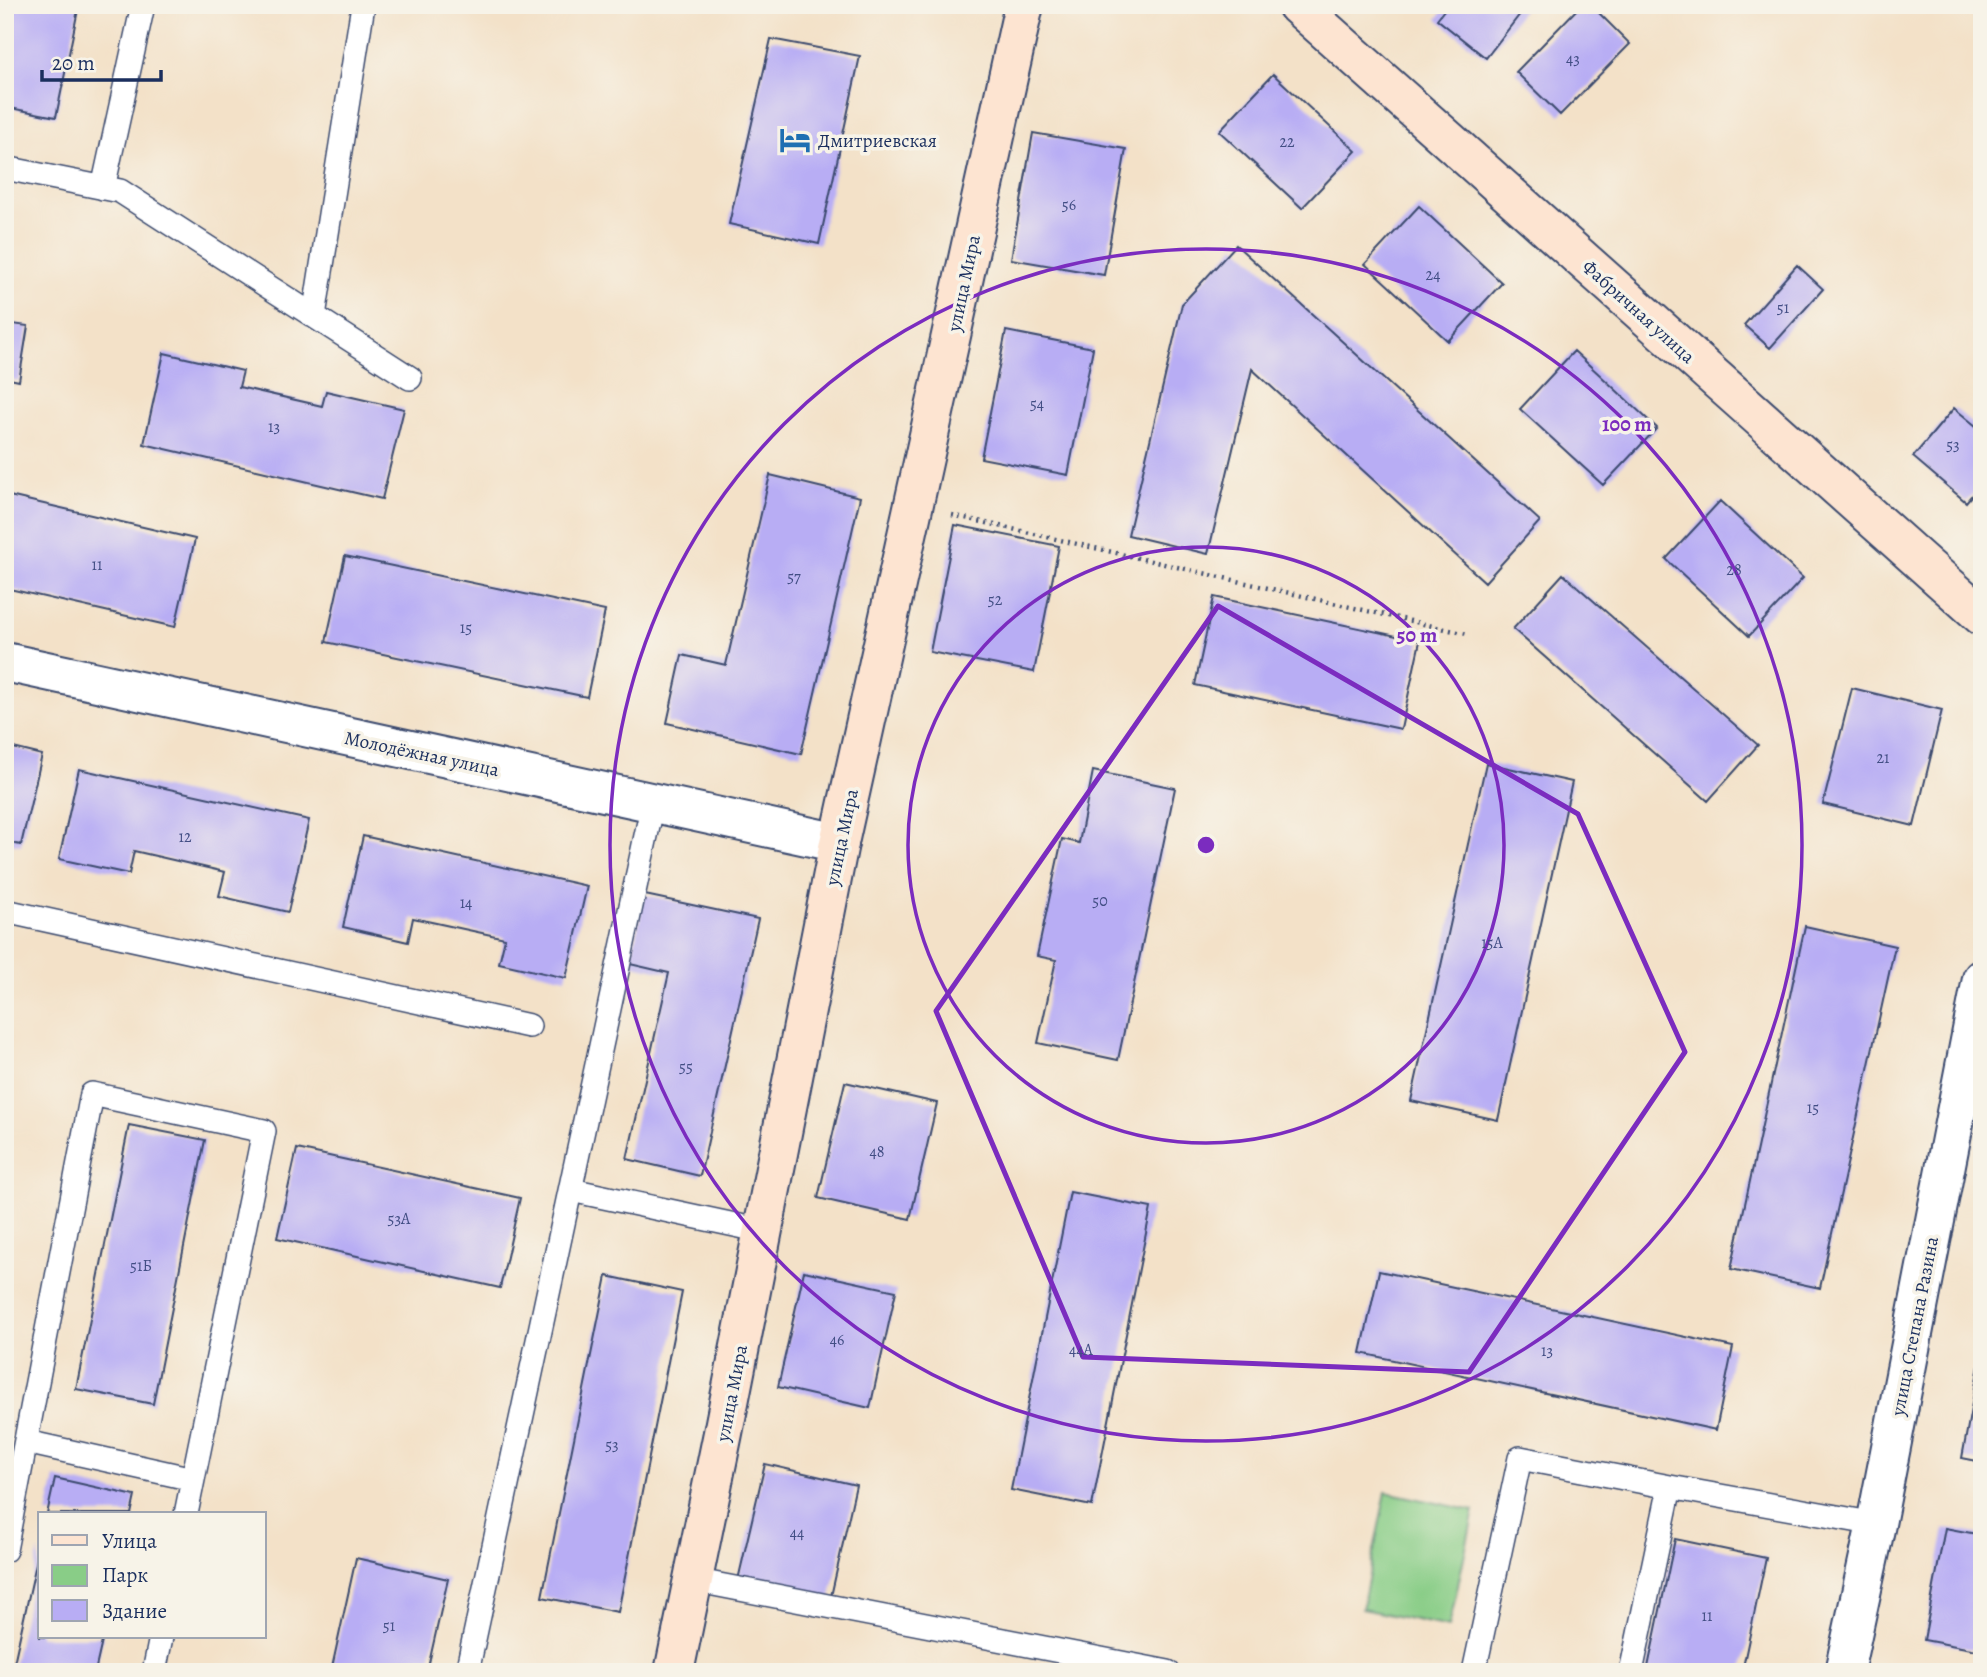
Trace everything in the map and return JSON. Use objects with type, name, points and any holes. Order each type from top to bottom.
[{"type":"street","name":"улица Мира","points":[[674,1672],[839,844],[1024,5]]},
{"type":"street","name":"Фабричная улица","points":[[1297,5],[1982,616]]},
{"type":"street","name":"Молодёжная улица","points":[[5,662],[839,844]]},
{"type":"street","name":"улица Степана Разина","points":[[1844,1672],[1876,1524],[1982,979]]},
{"type":"lane","points":[[103,188],[144,5]]},
{"type":"lane","points":[[314,316],[363,5]]},
{"type":"lane","points":[[5,167],[120,191],[410,378]]},
{"type":"lane","points":[[467,1672],[653,803]]},
{"type":"lane","points":[[5,911],[529,1026]]},
{"type":"lane","points":[[5,1550],[92,1094],[264,1131],[186,1512]]},
{"type":"lane","points":[[571,1190],[764,1231]]},
{"type":"lane","points":[[26,1442],[193,1479]]},
{"type":"lane","points":[[1474,1672],[1520,1458],[1876,1524]]},
{"type":"lane","points":[[1631,1672],[1670,1487]]},
{"type":"lane","points":[[693,1580],[1168,1672]]},
{"type":"lane","points":[[154,1672],[161,1638]]},
{"type":"path","points":[[946,514],[1466,634]]},
{"type":"highlighted area","points":[[1218,606],[1578,814],[1685,1052],[1469,1372],[1083,1357],[936,1011]]},
{"type":"green space","points":[[1386,1492],[1474,1511],[1449,1627],[1362,1609]]},
{"type":"building","points":[[5,5],[79,5],[56,117],[5,107]]},
{"type":"building","points":[[1448,5],[1527,5],[1486,58],[1437,19]]},
{"type":"building","points":[[1581,5],[1591,5],[1630,44],[1560,115],[1516,72]]},
{"type":"building","name":"Дмитриевская","points":[[771,39],[860,56],[819,244],[729,224]]},
{"type":"building","points":[[1273,74],[1356,151],[1302,208],[1219,131]]},
{"type":"building","points":[[1033,133],[1126,149],[1104,275],[1011,259]]},
{"type":"building","points":[[1419,206],[1502,283],[1448,341],[1365,264]]},
{"type":"building","points":[[1236,245],[1540,521],[1485,582],[1252,369],[1208,554],[1128,535],[1182,304]]},
{"type":"building","points":[[1797,265],[1823,289],[1770,348],[1744,325]]},
{"type":"building","points":[[5,323],[28,326],[19,381],[5,378]]},
{"type":"building","points":[[1006,331],[1093,348],[1068,475],[981,458]]},
{"type":"building","points":[[1574,351],[1657,428],[1603,485],[1520,409]]},
{"type":"building","points":[[164,353],[243,371],[239,387],[322,406],[326,391],[404,409],[382,499],[144,444]]},
{"type":"building","points":[[1954,408],[1982,431],[1982,483],[1966,502],[1913,457]]},
{"type":"building","points":[[770,475],[860,497],[801,754],[667,723],[682,655],[726,665]]},
{"type":"building","points":[[5,495],[195,539],[175,627],[5,588]]},
{"type":"building","points":[[1720,501],[1803,578],[1749,636],[1666,559]]},
{"type":"building","points":[[955,525],[1059,546],[1034,672],[930,652]]},
{"type":"building","points":[[345,556],[605,611],[587,697],[326,642]]},
{"type":"building","points":[[1563,574],[1758,745],[1708,801],[1513,629]]},
{"type":"building","points":[[1214,597],[1420,641],[1401,729],[1195,685]]},
{"type":"building","points":[[1852,688],[1942,710],[1914,826],[1823,804]]},
{"type":"building","points":[[5,746],[42,755],[21,845],[5,842]]},
{"type":"building","points":[[1486,763],[1572,782],[1498,1120],[1411,1101]]},
{"type":"building","points":[[79,769],[309,820],[288,912],[219,896],[225,872],[134,851],[129,874],[59,859]]},
{"type":"building","points":[[1093,771],[1175,788],[1118,1060],[1038,1043],[1056,960],[1037,956],[1062,839],[1079,843]]},
{"type":"building","points":[[363,836],[587,886],[566,978],[499,963],[505,938],[413,918],[408,942],[343,927]]},
{"type":"building","points":[[645,895],[758,919],[700,1176],[627,1159],[669,973],[630,964]]},
{"type":"building","points":[[1805,926],[1895,946],[1820,1288],[1731,1269]]},
{"type":"building","points":[[845,1082],[937,1103],[910,1219],[818,1198]]},
{"type":"building","points":[[129,1125],[205,1140],[153,1404],[76,1389]]},
{"type":"building","points":[[297,1149],[520,1198],[500,1288],[277,1238]]},
{"type":"building","points":[[1070,1192],[1151,1208],[1092,1506],[1011,1490]]},
{"type":"building","points":[[804,1271],[896,1291],[870,1408],[778,1387]]},
{"type":"building","points":[[1379,1271],[1733,1347],[1716,1430],[1361,1353]]},
{"type":"building","points":[[607,1276],[682,1292],[618,1612],[542,1597]]},
{"type":"building","points":[[1982,1360],[1982,1462],[1962,1458]]},
{"type":"building","points":[[765,1464],[856,1485],[830,1601],[738,1580]]},
{"type":"building","points":[[55,1478],[135,1496],[131,1512],[47,1512]]},
{"type":"building","points":[[1945,1528],[1982,1535],[1982,1651],[1924,1640]]},
{"type":"building","points":[[1675,1539],[1766,1558],[1742,1672],[1647,1672]]},
{"type":"building","points":[[38,1555],[38,1638],[103,1638],[95,1672],[12,1672]]},
{"type":"building","points":[[356,1558],[448,1579],[427,1672],[331,1672]]},
{"type":"place","name":"Дмитриевская","points":[[795,140]]}]
